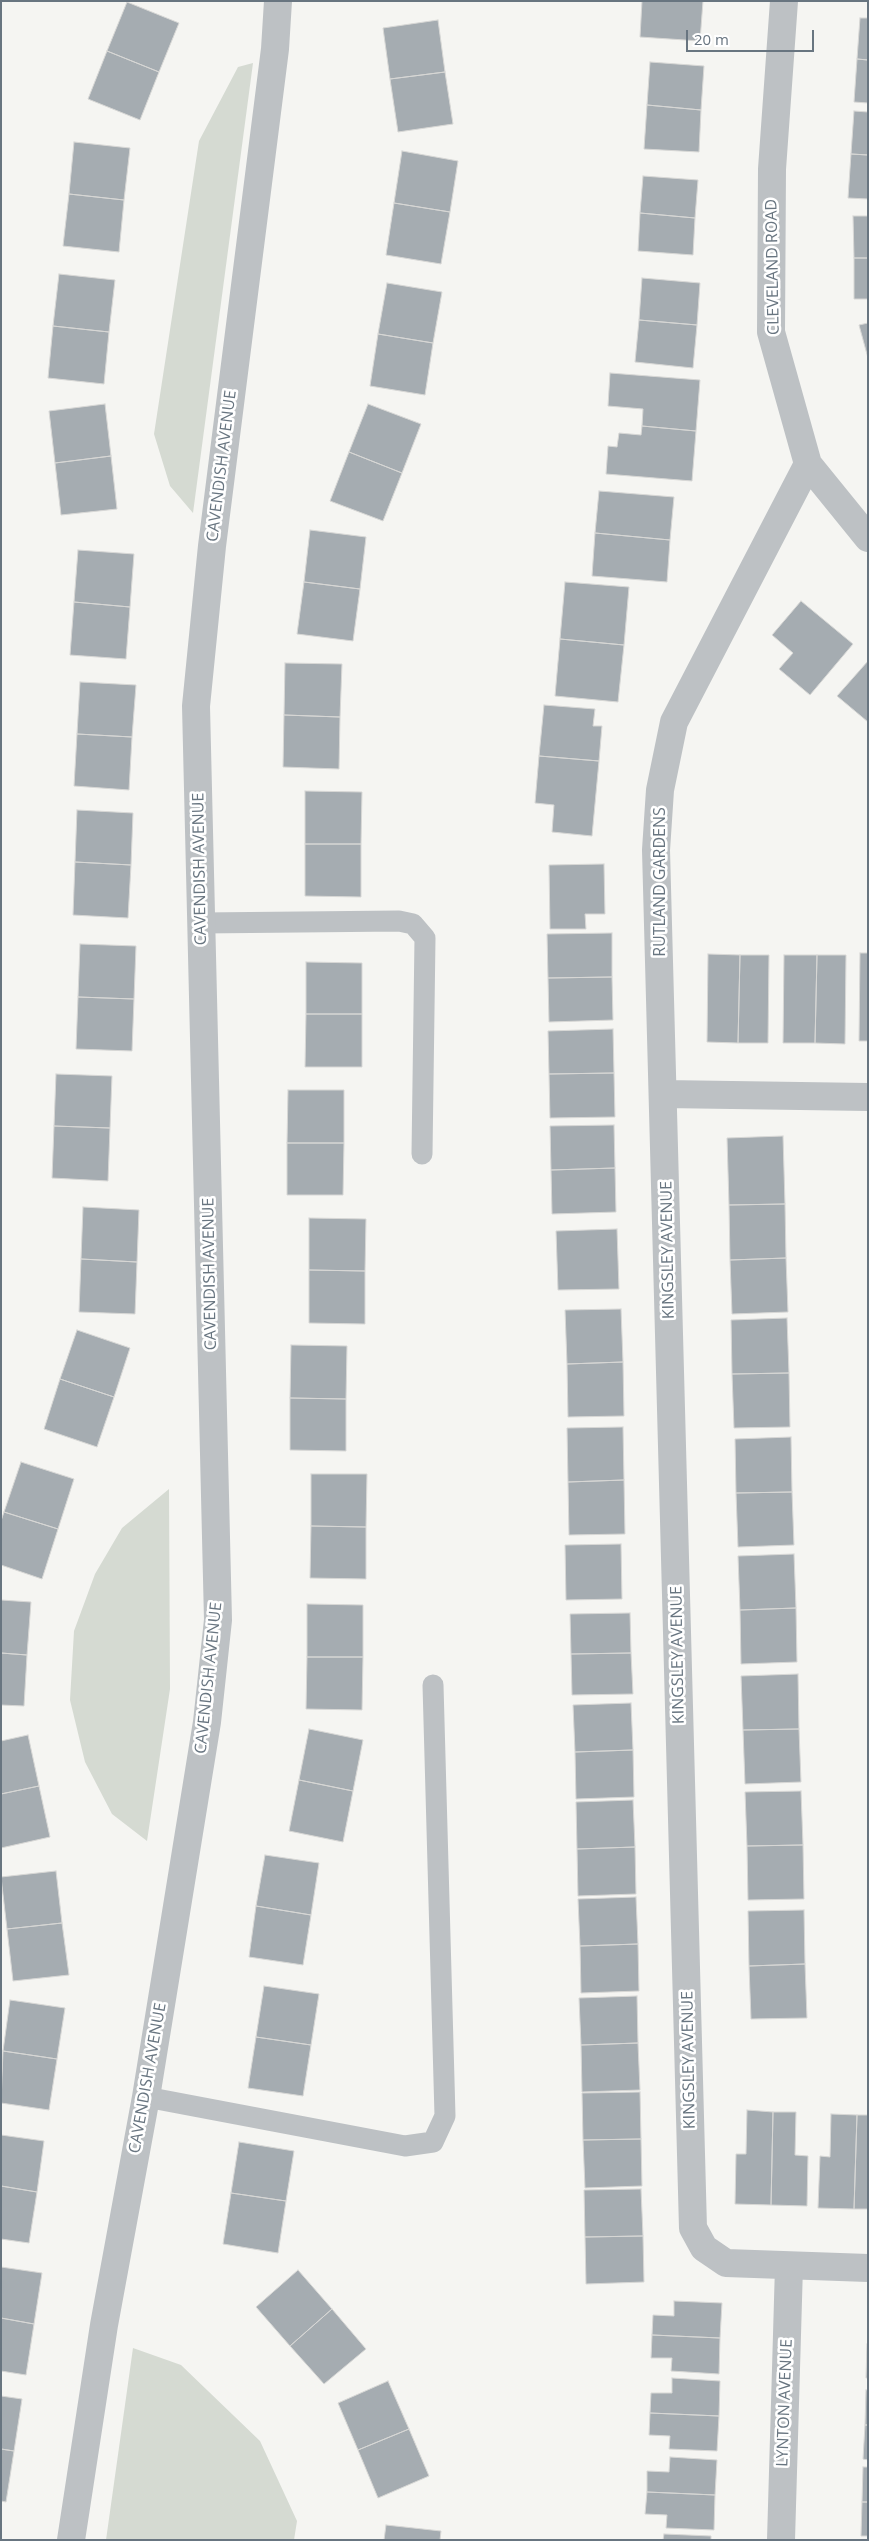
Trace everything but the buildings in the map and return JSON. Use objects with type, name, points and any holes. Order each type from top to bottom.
[{"type":"street","name":"CAVENDISH AVENUE","points":[[71,2540],[104,2325],[146,2097],[207,1722],[218,1620],[196,706],[212,546],[275,49],[278,1]]},
{"type":"street","name":"CLEVELAND ROAD","points":[[784,1],[772,169],[771,332],[808,464],[868,538]]},
{"type":"street","name":"RUTLAND GARDENS","points":[[664,1094],[656,850],[660,790],[674,722],[808,464]]},
{"type":"street","points":[[664,1094],[868,1097]]},
{"type":"street","name":"KINGSLEY AVENUE","points":[[664,1094],[693,2228],[704,2248],[726,2263],[868,2268]]},
{"type":"street","name":"LYNTON AVENUE","points":[[781,2540],[789,2266]]},
{"type":"lane","points":[[202,923],[399,921],[413,924],[425,938],[422,1154]]},
{"type":"lane","points":[[146,2097],[404,2146],[433,2142],[445,2116],[433,1685]]},
{"type":"shaded area","points":[[253,63],[193,513],[170,486],[154,434],[199,141],[238,67]]},
{"type":"shaded area","points":[[169,1489],[170,1689],[147,1841],[112,1814],[85,1762],[70,1700],[74,1631],[95,1574],[122,1528]]},
{"type":"shaded area","points":[[133,2348],[181,2365],[260,2441],[297,2521],[294,2540],[106,2540]]}]
